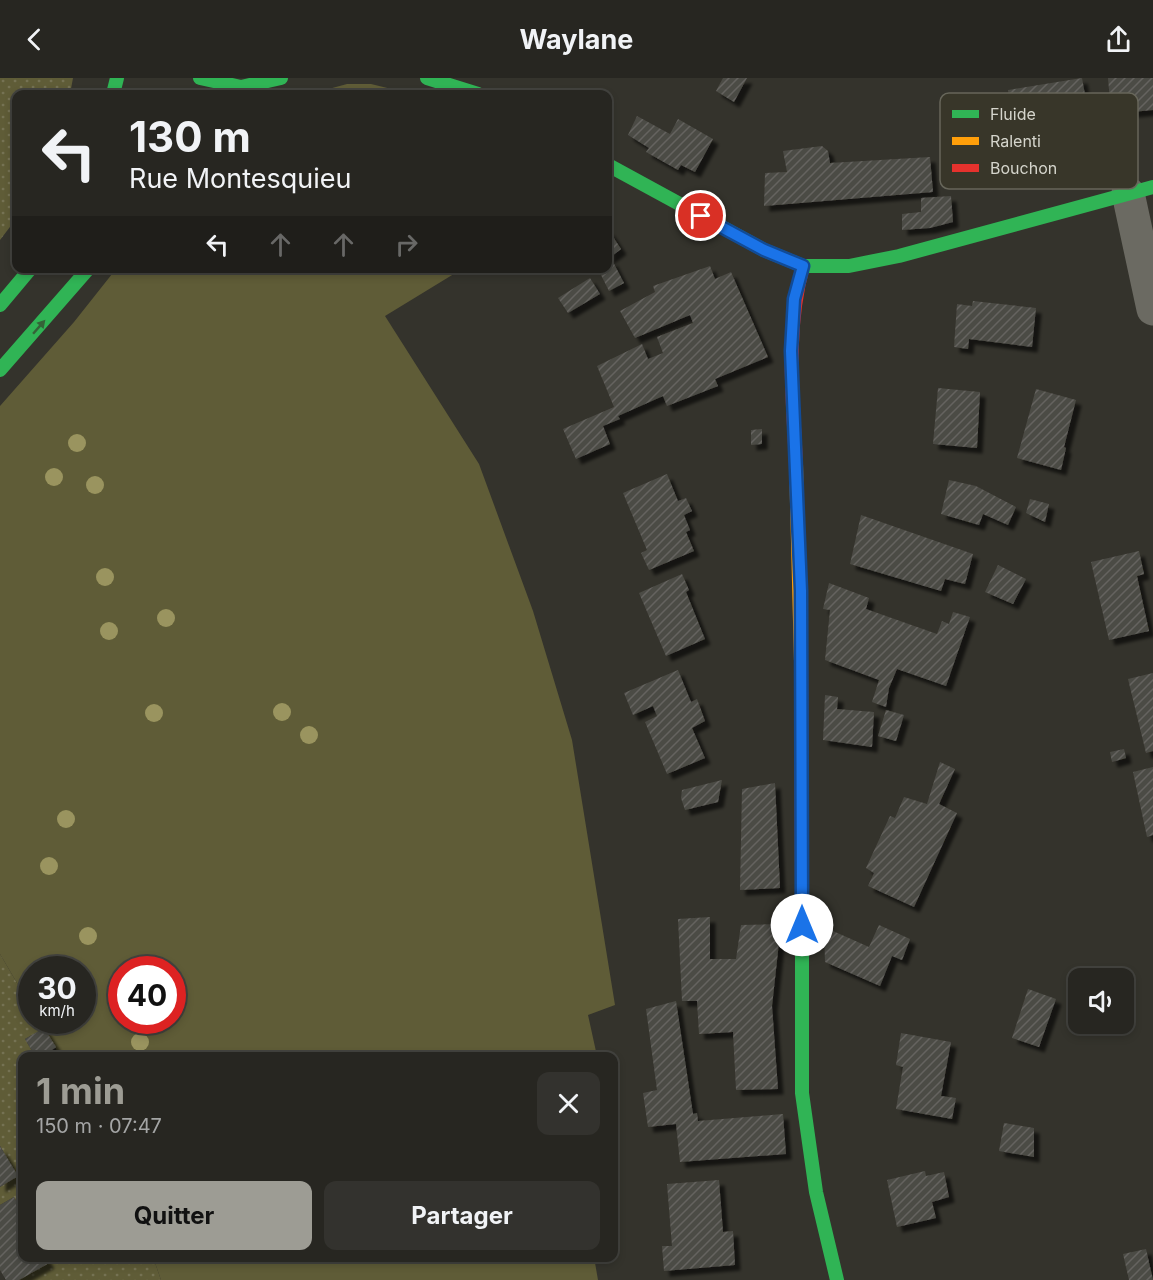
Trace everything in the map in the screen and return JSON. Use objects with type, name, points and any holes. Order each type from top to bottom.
[{"type":"street","points":[[200,78],[235,90]]},
{"type":"street","points":[[241,90],[281,78]]},
{"type":"street","points":[[427,78],[470,88]]},
{"type":"street","points":[[612,167],[764,250],[803,266],[849,266],[899,256],[1141,190],[1153,309]]},
{"type":"street","points":[[803,266],[794,299],[791,351],[801,591],[802,1093],[816,1192],[837,1280]]},
{"type":"street","points":[[0,305],[27,273]]},
{"type":"street","points":[[0,370],[85,273]]},
{"type":"shaded area","points":[[0,78],[73,78],[71,90],[12,90],[12,224],[0,240]]},
{"type":"shaded area","points":[[347,84],[371,84],[396,90],[325,90]]},
{"type":"shaded area","points":[[113,273],[455,273],[385,316],[479,464],[533,611],[572,740],[615,1005],[588,1015],[596,1052],[58,1052],[47,1034],[96,1034],[96,956],[18,956],[18,985],[0,954],[0,406],[74,322]]},
{"type":"shaded area","points":[[0,954],[18,985],[18,1034],[34,1034],[25,1039],[33,1052],[18,1052],[18,1176],[0,1146]]},
{"type":"shaded area","points":[[18,1176],[18,1204],[14,1197],[0,1205],[0,1187]]},
{"type":"shaded area","points":[[155,1262],[595,1262],[598,1280],[161,1280]]},
{"type":"shaded area","points":[[155,1262],[161,1280],[19,1280],[48,1263]]},
{"type":"building","points":[[723,78],[747,78],[734,102],[716,91]]},
{"type":"building","points":[[1082,78],[1085,93],[1008,93],[1008,90]]},
{"type":"building","points":[[1108,78],[1153,78],[1153,110],[1138,111],[1138,93],[1109,93]]},
{"type":"building","points":[[637,116],[670,134],[678,119],[713,139],[695,172],[681,165],[678,170],[646,152],[649,148],[628,135]]},
{"type":"building","points":[[822,146],[828,151],[830,163],[930,157],[933,192],[764,206],[765,173],[787,172],[783,151]]},
{"type":"building","points":[[951,196],[953,222],[930,228],[902,230],[902,214],[921,212],[921,198]]},
{"type":"building","points":[[612,235],[621,249],[612,256]]},
{"type":"building","points":[[612,260],[624,283],[609,291],[600,273],[612,273]]},
{"type":"building","points":[[710,266],[715,279],[731,272],[768,357],[715,379],[718,386],[667,406],[663,396],[618,416],[620,419],[603,426],[610,444],[576,459],[563,429],[614,407],[597,366],[642,344],[648,359],[663,353],[657,337],[693,323],[690,315],[635,338],[620,311],[655,292],[653,286]]},
{"type":"building","points":[[590,278],[600,294],[568,313],[558,298]]},
{"type":"building","points":[[973,301],[1036,308],[1032,347],[969,339],[968,349],[954,347],[957,304],[972,306]]},
{"type":"building","points":[[938,388],[980,392],[977,448],[933,444]]},
{"type":"building","points":[[1036,389],[1076,400],[1064,447],[1066,448],[1061,470],[1017,458]]},
{"type":"building","points":[[762,429],[762,444],[751,445],[751,430]]},
{"type":"building","points":[[667,474],[678,501],[686,498],[692,511],[684,515],[690,530],[686,532],[694,551],[649,570],[641,553],[647,550],[623,493]]},
{"type":"building","points":[[949,480],[976,486],[1016,507],[1008,525],[983,514],[979,525],[941,514]]},
{"type":"building","points":[[1030,499],[1049,504],[1045,522],[1026,513]]},
{"type":"building","points":[[861,515],[973,554],[965,584],[945,579],[941,591],[850,564]]},
{"type":"building","points":[[1139,551],[1144,574],[1137,576],[1149,631],[1109,640],[1091,562]]},
{"type":"building","points":[[998,565],[1026,579],[1013,604],[985,592]]},
{"type":"building","points":[[682,574],[689,590],[686,592],[705,639],[666,656],[639,593]]},
{"type":"building","points":[[829,583],[869,598],[866,609],[937,634],[942,621],[949,624],[953,612],[970,617],[946,686],[897,669],[889,688],[886,707],[872,702],[879,680],[825,660],[830,610],[823,609]]},
{"type":"building","points":[[678,670],[691,702],[697,699],[705,721],[692,728],[705,758],[667,774],[645,722],[657,716],[653,706],[633,715],[624,693]]},
{"type":"building","points":[[1153,673],[1153,751],[1146,753],[1128,679]]},
{"type":"building","points":[[825,695],[838,697],[837,709],[874,712],[872,747],[823,740]]},
{"type":"building","points":[[886,710],[904,715],[896,741],[878,736]]},
{"type":"building","points":[[1124,749],[1126,758],[1112,762],[1110,752]]},
{"type":"building","points":[[940,762],[955,769],[939,804],[957,813],[914,907],[868,886],[874,873],[866,868],[890,816],[895,818],[904,797],[927,804]]},
{"type":"building","points":[[1153,767],[1153,835],[1147,837],[1133,772]]},
{"type":"building","points":[[722,780],[718,802],[685,810],[681,798],[682,790]]},
{"type":"building","points":[[775,783],[780,888],[740,890],[742,789]]},
{"type":"building","points":[[710,917],[710,959],[736,959],[741,925],[781,924],[772,1006],[778,1089],[736,1090],[733,1032],[699,1034],[697,1001],[682,1001],[678,919]]},
{"type":"building","points":[[879,925],[910,939],[902,960],[892,956],[880,986],[825,962],[824,927],[869,947]]},
{"type":"building","points":[[1028,989],[1056,999],[1039,1047],[1012,1038]]},
{"type":"building","points":[[676,1001],[693,1114],[697,1113],[698,1121],[783,1114],[786,1154],[680,1162],[676,1124],[648,1127],[643,1093],[657,1090],[646,1009]]},
{"type":"building","points":[[901,1033],[951,1042],[941,1096],[956,1098],[952,1119],[896,1109],[903,1067],[896,1065]]},
{"type":"building","points":[[34,1034],[48,1034],[56,1047],[49,1052],[33,1052],[25,1039]]},
{"type":"building","points":[[1004,1123],[1034,1128],[1034,1157],[999,1151]]},
{"type":"building","points":[[0,1146],[18,1176],[0,1187]]},
{"type":"building","points":[[925,1171],[926,1176],[944,1172],[949,1197],[932,1202],[936,1218],[897,1227],[887,1180]]},
{"type":"building","points":[[719,1180],[723,1232],[733,1231],[735,1265],[664,1271],[662,1246],[672,1246],[667,1184]]},
{"type":"building","points":[[14,1197],[18,1204],[18,1262],[49,1263],[19,1280],[6,1280],[0,1270],[0,1205]]},
{"type":"building","points":[[1146,1249],[1153,1280],[1129,1280],[1123,1254]]},
{"type":"traffic: fast","points":[[114,90],[117,78]]},
{"type":"traffic: fast","points":[[200,78],[241,87],[281,78]]},
{"type":"traffic: fast","points":[[427,78],[465,90]]},
{"type":"traffic: fast","points":[[612,167],[764,250],[803,266],[849,266],[899,256],[1153,187]]},
{"type":"traffic: fast","points":[[0,305],[27,273]]},
{"type":"traffic: fast","points":[[0,370],[85,273]]},
{"type":"traffic: fast","points":[[802,883],[802,1093],[816,1192],[837,1280]]},
{"type":"traffic: slow","points":[[796,464],[801,661]]},
{"type":"traffic: jam","points":[[796,464],[792,340],[797,290],[803,266]]},
{"type":"traffic: jam","points":[[801,661],[802,883]]},
{"type":"route","points":[[701,216],[764,250],[803,266],[794,299],[791,351],[801,591],[802,925]]}]
